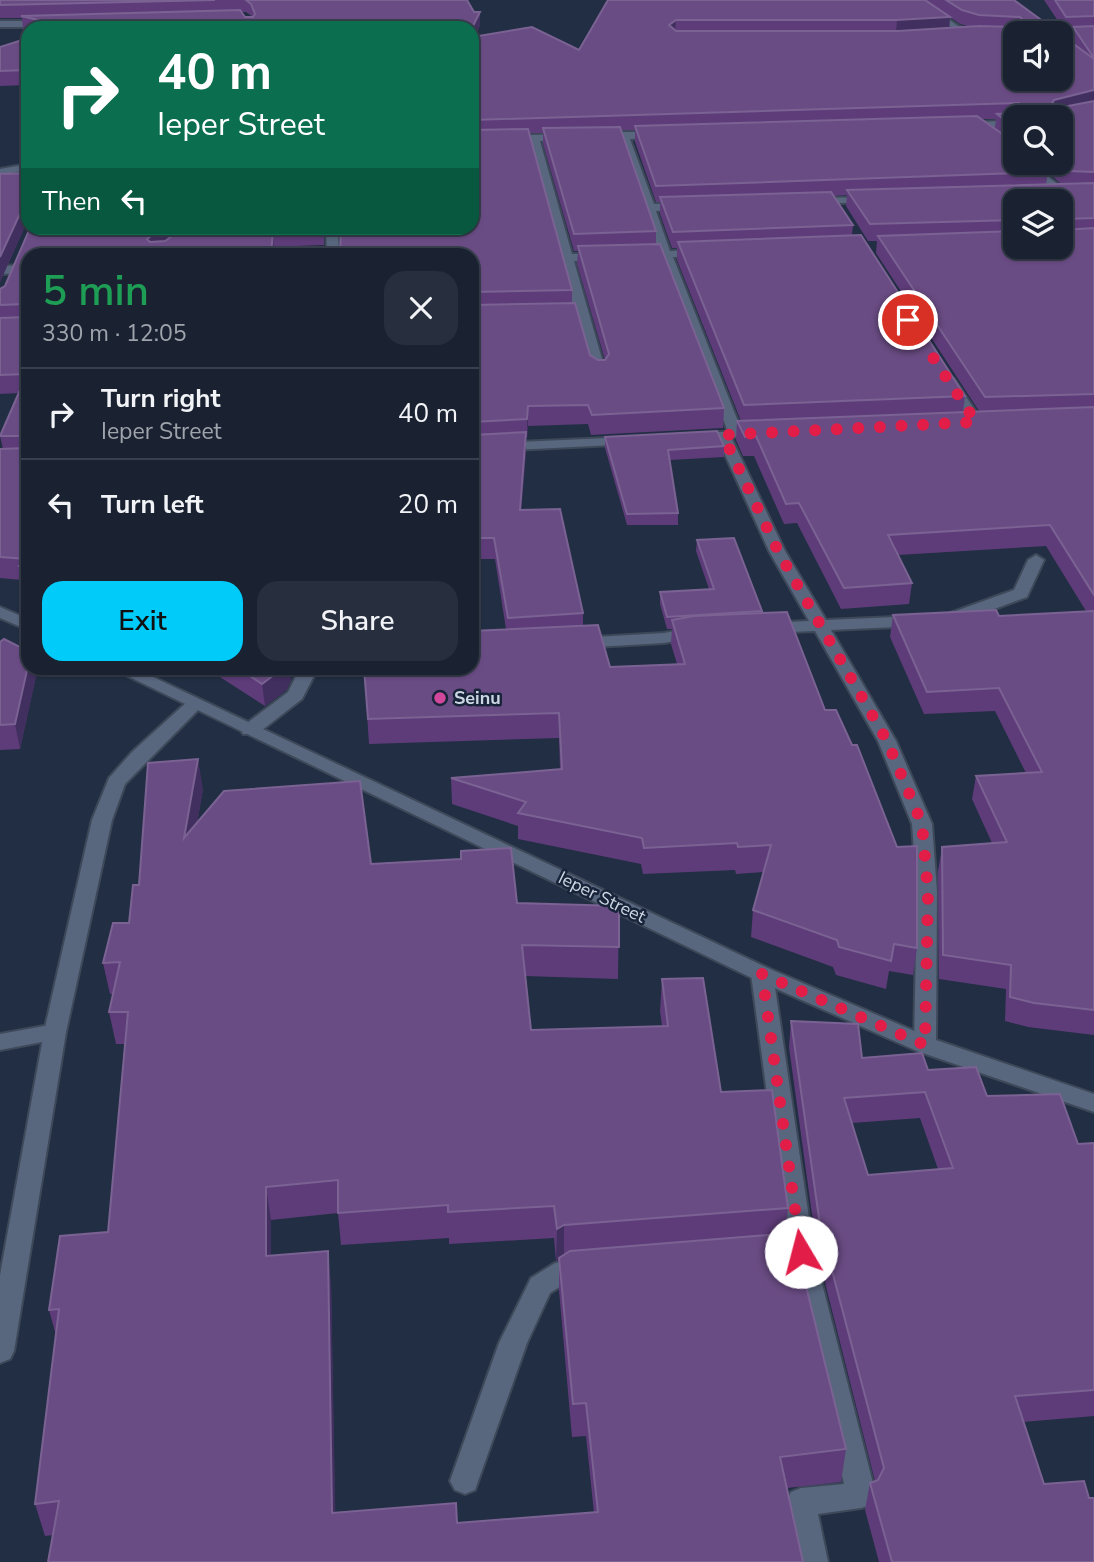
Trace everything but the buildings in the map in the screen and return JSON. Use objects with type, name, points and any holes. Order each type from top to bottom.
[{"type":"street","points":[[923,6],[956,28],[977,34]]},
{"type":"street","points":[[0,24],[21,24]]},
{"type":"street","points":[[1073,35],[1094,34]]},
{"type":"street","points":[[944,36],[1003,35]]},
{"type":"street","points":[[956,127],[983,129],[1003,125]]},
{"type":"street","points":[[479,140],[678,134]]},
{"type":"street","points":[[624,135],[729,435],[778,551],[887,741],[922,824],[928,892],[925,1045]]},
{"type":"street","points":[[534,138],[565,258],[575,314],[599,373]]},
{"type":"street","points":[[0,172],[21,168]]},
{"type":"street","points":[[1040,175],[1057,189]]},
{"type":"street","points":[[1073,193],[1094,193]]},
{"type":"street","points":[[806,201],[836,205],[884,199]]},
{"type":"street","points":[[650,208],[701,206]]},
{"type":"street","points":[[565,258],[717,252]]},
{"type":"street","points":[[0,270],[21,269]]},
{"type":"street","points":[[940,369],[976,422]]},
{"type":"street","points":[[479,448],[645,440]]},
{"type":"street","points":[[743,630],[950,620],[1021,593],[1037,560]]},
{"type":"street","points":[[0,612],[21,622]]},
{"type":"street","points":[[555,645],[718,631]]},
{"type":"street","name":"Ieper Street","points":[[133,675],[762,974],[925,1045],[1094,1103]]},
{"type":"street","points":[[250,730],[296,695],[306,675]]},
{"type":"street","points":[[0,1351],[54,1032],[102,820],[116,782],[139,756],[194,705]]},
{"type":"street","points":[[762,974],[801,1252],[860,1495],[801,1502],[813,1562]]},
{"type":"street","points":[[0,1042],[54,1032]]},
{"type":"street","points":[[773,1254],[801,1252]]},
{"type":"street","points":[[465,1481],[513,1343],[540,1286],[564,1271],[606,1268]]},
{"type":"place","name":"Seinu","points":[[440,698]]},
{"type":"route","points":[[801,1252],[762,974],[925,1045],[928,892],[922,824],[887,741],[778,551],[723,435],[976,422],[908,320]]}]
